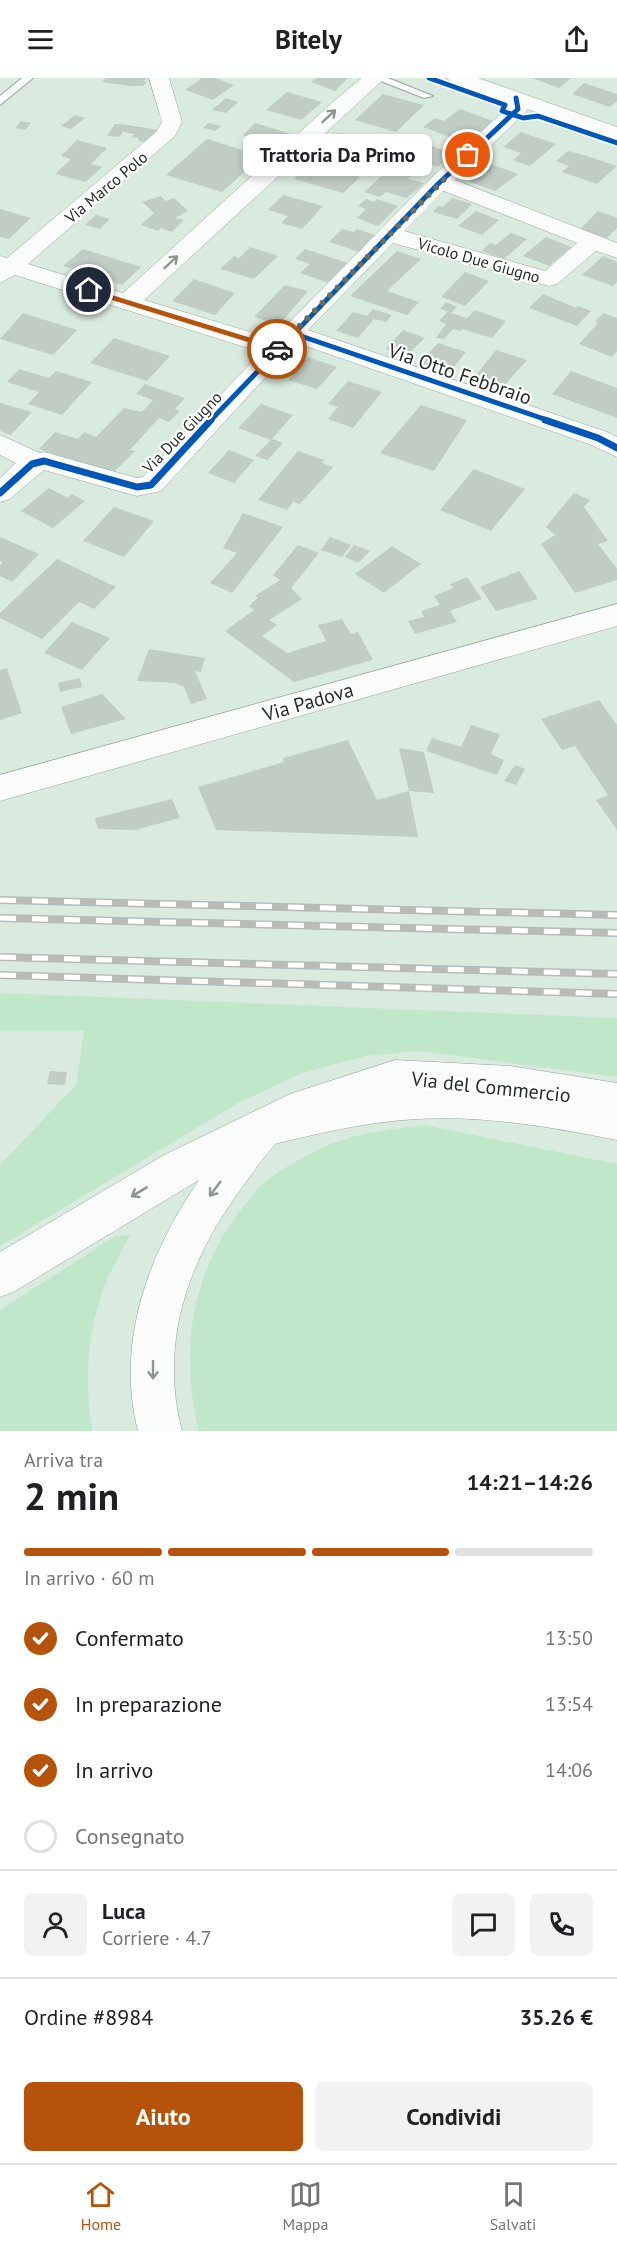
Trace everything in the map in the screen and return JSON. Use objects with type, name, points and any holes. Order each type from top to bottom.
[{"type":"main road","points":[[459,78],[617,134]]},
{"type":"main road","name":"Via Padova","points":[[0,788],[617,615]]},
{"type":"main road","name":"Via del Commercio","points":[[0,1276],[178,1169],[266,1128],[304,1107],[395,1078],[510,1084],[617,1101]]},
{"type":"main road","name":"Via del Commercio","points":[[160,1431],[153,1383],[153,1339],[159,1304],[170,1269],[184,1236],[204,1203],[266,1128],[341,1110],[434,1101],[519,1106],[617,1122]]},
{"type":"street","name":"Via Marco Polo","points":[[3,268],[164,136],[172,122],[159,78]]},
{"type":"street","points":[[128,302],[341,105],[376,78]]},
{"type":"street","name":"Via Due Giugno","points":[[0,444],[35,462],[44,461],[137,487],[151,485],[161,478],[285,341],[388,234],[518,109],[516,98]]},
{"type":"street","points":[[438,184],[448,185],[617,251]]},
{"type":"street","name":"Vicolo Due Giugno","points":[[388,234],[549,279],[593,242]]},
{"type":"street","name":"Via Otto Febbraio","points":[[3,268],[285,341],[598,438],[617,448]]},
{"type":"street","points":[[0,493],[35,462]]},
{"type":"lane","points":[[0,102],[28,78]]},
{"type":"lane","points":[[376,78],[428,96]]},
{"type":"green space","points":[[0,993],[617,1018],[617,1077],[418,1051],[365,1056],[302,1073],[238,1103],[0,1246],[0,1165],[76,1085],[84,1031],[0,1031]]},
{"type":"green space","points":[[424,1125],[617,1164],[617,1431],[199,1431],[190,1373],[190,1344],[194,1316],[200,1289],[210,1262],[223,1236],[240,1211],[266,1181],[326,1146],[368,1134]]},
{"type":"green space","points":[[130,1235],[103,1289],[94,1323],[88,1378],[93,1431],[0,1431],[0,1310],[116,1236]]},
{"type":"building","points":[[106,78],[147,78],[144,81],[147,82],[143,86],[130,86],[102,82]]},
{"type":"building","points":[[202,78],[215,78],[234,85],[213,100],[185,90]]},
{"type":"building","points":[[317,78],[348,78],[335,91],[311,82]]},
{"type":"building","points":[[532,78],[571,78],[559,88]]},
{"type":"building","points":[[584,83],[617,94],[617,101],[610,107],[572,94]]},
{"type":"building","points":[[287,92],[322,102],[301,120],[266,110]]},
{"type":"building","points":[[383,94],[424,105],[396,132],[355,120]]},
{"type":"building","points":[[226,98],[238,102],[226,113],[212,110]]},
{"type":"building","points":[[460,109],[493,121],[466,143],[423,127],[435,118],[444,121]]},
{"type":"building","points":[[75,115],[85,118],[71,129],[61,126]]},
{"type":"building","points":[[21,121],[31,123],[25,130],[15,128]]},
{"type":"building","points":[[209,123],[221,126],[215,131],[203,128]]},
{"type":"building","points":[[255,123],[291,134],[279,145],[243,135]]},
{"type":"building","points":[[115,124],[158,130],[152,137],[153,143],[138,141],[139,138],[132,137],[134,134],[123,132],[119,137],[107,136]]},
{"type":"building","points":[[521,132],[556,144],[530,166],[513,160],[521,153],[503,147]]},
{"type":"building","points":[[341,133],[389,147],[373,164],[324,150]]},
{"type":"building","points":[[207,139],[262,156],[222,192],[166,175]]},
{"type":"building","points":[[77,140],[107,148],[91,164],[102,167],[86,182],[55,174],[71,159],[61,156]]},
{"type":"building","points":[[431,146],[453,153],[438,167],[416,160]]},
{"type":"building","points":[[568,151],[617,166],[597,184],[562,172],[569,166],[556,161]]},
{"type":"building","points":[[311,162],[360,177],[343,193],[294,179]]},
{"type":"building","points":[[402,162],[420,167],[408,179],[424,183],[417,190],[406,198],[386,192],[380,197],[364,192],[386,172],[390,173]]},
{"type":"building","points":[[491,164],[518,174],[495,191],[470,182]]},
{"type":"building","points":[[283,195],[323,206],[302,229],[281,223],[288,216],[268,210]]},
{"type":"building","points":[[161,196],[165,201],[174,198],[188,211],[175,218],[184,220],[172,232],[161,228],[158,231],[141,225],[154,213],[142,202]]},
{"type":"building","points":[[452,198],[472,204],[457,219],[433,212],[438,206],[443,207]]},
{"type":"building","points":[[366,199],[374,202],[377,199],[398,206],[378,226],[357,218],[366,209],[358,206]]},
{"type":"building","points":[[0,209],[31,218],[9,239],[0,237]]},
{"type":"building","points":[[476,211],[499,220],[482,235],[458,226]]},
{"type":"building","points":[[598,211],[617,218],[617,228],[607,238],[580,229]]},
{"type":"building","points":[[96,215],[110,219],[100,229],[85,225]]},
{"type":"building","points":[[342,229],[354,232],[357,229],[375,235],[360,252],[329,242]]},
{"type":"building","points":[[511,233],[527,239],[504,259],[482,251],[490,243],[496,245]]},
{"type":"building","points":[[546,237],[571,247],[549,266],[523,256]]},
{"type":"building","points":[[250,247],[278,256],[254,279],[220,269],[234,256],[239,258]]},
{"type":"building","points":[[83,249],[141,267],[122,285],[63,266]]},
{"type":"building","points":[[305,249],[348,263],[329,283],[300,273],[310,264],[295,259]]},
{"type":"building","points":[[397,251],[421,259],[387,291],[419,302],[407,315],[350,296]]},
{"type":"building","points":[[603,256],[617,262],[617,282],[613,286],[582,275]]},
{"type":"building","points":[[465,272],[489,281],[465,306],[441,297]]},
{"type":"building","points":[[194,279],[235,293],[215,315],[172,301]]},
{"type":"building","points":[[285,285],[308,291],[279,325],[254,317]]},
{"type":"building","points":[[543,294],[576,308],[578,306],[591,311],[577,326],[529,308]]},
{"type":"building","points":[[446,302],[457,307],[451,313],[467,318],[475,310],[506,321],[492,338],[462,329],[461,331],[453,329],[444,339],[436,338],[446,324],[439,321],[448,311],[440,309]]},
{"type":"building","points":[[373,309],[392,315],[386,322],[374,319],[358,338],[336,331],[353,312],[367,316]]},
{"type":"building","points":[[23,313],[77,330],[53,355],[0,339]]},
{"type":"building","points":[[603,313],[617,318],[617,351],[612,357],[579,344],[598,323],[595,322]]},
{"type":"building","points":[[403,330],[425,338],[406,356],[386,349]]},
{"type":"building","points":[[114,338],[170,356],[147,381],[90,363]]},
{"type":"building","points":[[438,343],[466,352],[449,373],[420,363]]},
{"type":"building","points":[[496,350],[527,360],[502,388],[473,379]]},
{"type":"building","points":[[308,357],[337,367],[317,389],[288,380]]},
{"type":"building","points":[[19,369],[49,378],[56,371],[92,382],[62,415],[28,404],[39,392],[7,382]]},
{"type":"building","points":[[571,371],[617,388],[617,418],[552,394]]},
{"type":"building","points":[[348,381],[382,392],[353,428],[328,419],[338,407],[328,404]]},
{"type":"building","points":[[145,384],[185,398],[175,409],[180,411],[169,422],[159,418],[130,450],[135,451],[113,473],[39,449],[55,432],[78,439],[84,432],[96,437],[124,408],[142,412],[153,400],[136,394]]},
{"type":"building","points":[[0,403],[32,412],[11,435],[0,431]]},
{"type":"building","points":[[261,404],[293,415],[272,439],[283,443],[268,460],[255,456],[271,440],[238,428]]},
{"type":"building","points":[[421,405],[467,420],[434,471],[380,453]]},
{"type":"building","points":[[229,450],[254,460],[234,483],[208,473]]},
{"type":"building","points":[[298,451],[324,460],[322,463],[333,467],[300,504],[293,502],[287,510],[258,500]]},
{"type":"building","points":[[474,469],[525,489],[491,531],[440,510]]},
{"type":"building","points":[[49,488],[68,498],[72,494],[85,501],[53,528],[21,511]]},
{"type":"building","points":[[574,493],[590,500],[584,507],[608,541],[598,544],[617,569],[617,580],[575,593],[541,544],[555,535],[546,527]]},
{"type":"building","points":[[114,507],[154,521],[124,557],[83,541]]},
{"type":"building","points":[[243,513],[283,527],[232,593],[210,583],[237,553],[223,548]]},
{"type":"building","points":[[0,537],[39,554],[12,582],[0,576],[0,565],[3,562],[0,561]]},
{"type":"building","points":[[330,537],[351,545],[342,557],[321,550]]},
{"type":"building","points":[[298,545],[319,553],[291,588],[302,599],[269,620],[277,625],[262,636],[287,653],[326,641],[318,625],[342,619],[351,634],[358,632],[373,660],[294,682],[225,631],[254,610],[249,606],[258,598],[255,596],[280,580],[273,575]]},
{"type":"building","points":[[354,545],[370,551],[358,563],[345,557]]},
{"type":"building","points":[[392,546],[421,564],[384,593],[355,574]]},
{"type":"building","points":[[57,559],[116,587],[94,609],[79,602],[42,639],[0,618],[0,613]]},
{"type":"building","points":[[519,571],[538,599],[496,611],[480,587]]},
{"type":"building","points":[[467,577],[482,599],[450,611],[457,622],[415,634],[408,621],[424,617],[421,611],[440,605],[434,596],[453,588],[450,584]]},
{"type":"building","points":[[72,622],[110,638],[82,670],[44,653]]},
{"type":"building","points":[[149,649],[205,658],[201,672],[195,671],[207,699],[191,704],[184,687],[175,683],[137,681]]},
{"type":"building","points":[[7,668],[22,713],[0,720],[0,670]]},
{"type":"building","points":[[80,678],[82,687],[60,692],[58,683]]},
{"type":"building","points":[[102,694],[126,719],[71,734],[61,707]]},
{"type":"building","points":[[599,700],[617,725],[617,830],[596,800],[608,795],[575,746],[562,750],[541,719]]},
{"type":"building","points":[[471,725],[500,734],[491,754],[504,760],[497,775],[426,751],[432,738],[461,747]]},
{"type":"building","points":[[348,740],[377,800],[409,791],[418,837],[216,830],[198,787],[284,762],[283,758]]},
{"type":"building","points":[[399,748],[424,752],[434,793],[409,791]]},
{"type":"building","points":[[515,765],[525,769],[516,785],[504,781]]},
{"type":"building","points":[[172,799],[180,818],[135,830],[98,829],[95,818]]},
{"type":"building","points":[[50,1071],[67,1072],[65,1085],[47,1084]]},
{"type":"railway","points":[[0,900],[617,915]]},
{"type":"railway","points":[[0,918],[617,933]]},
{"type":"railway","points":[[0,957],[617,974]]},
{"type":"railway","points":[[0,975],[617,994]]},
{"type":"cycle path","points":[[429,78],[505,105],[502,111],[523,118],[538,116],[617,143]]},
{"type":"cycle path","points":[[0,493],[32,464],[44,461],[137,487],[151,485],[294,331],[438,184],[518,109],[516,98]]},
{"type":"cycle path","points":[[292,333],[598,438],[617,448]]},
{"type":"way so far","points":[[277,349],[468,155]]},
{"type":"place","name":"Trattoria Da Primo","points":[[468,155]]},
{"type":"route","points":[[89,290],[277,349]]}]
